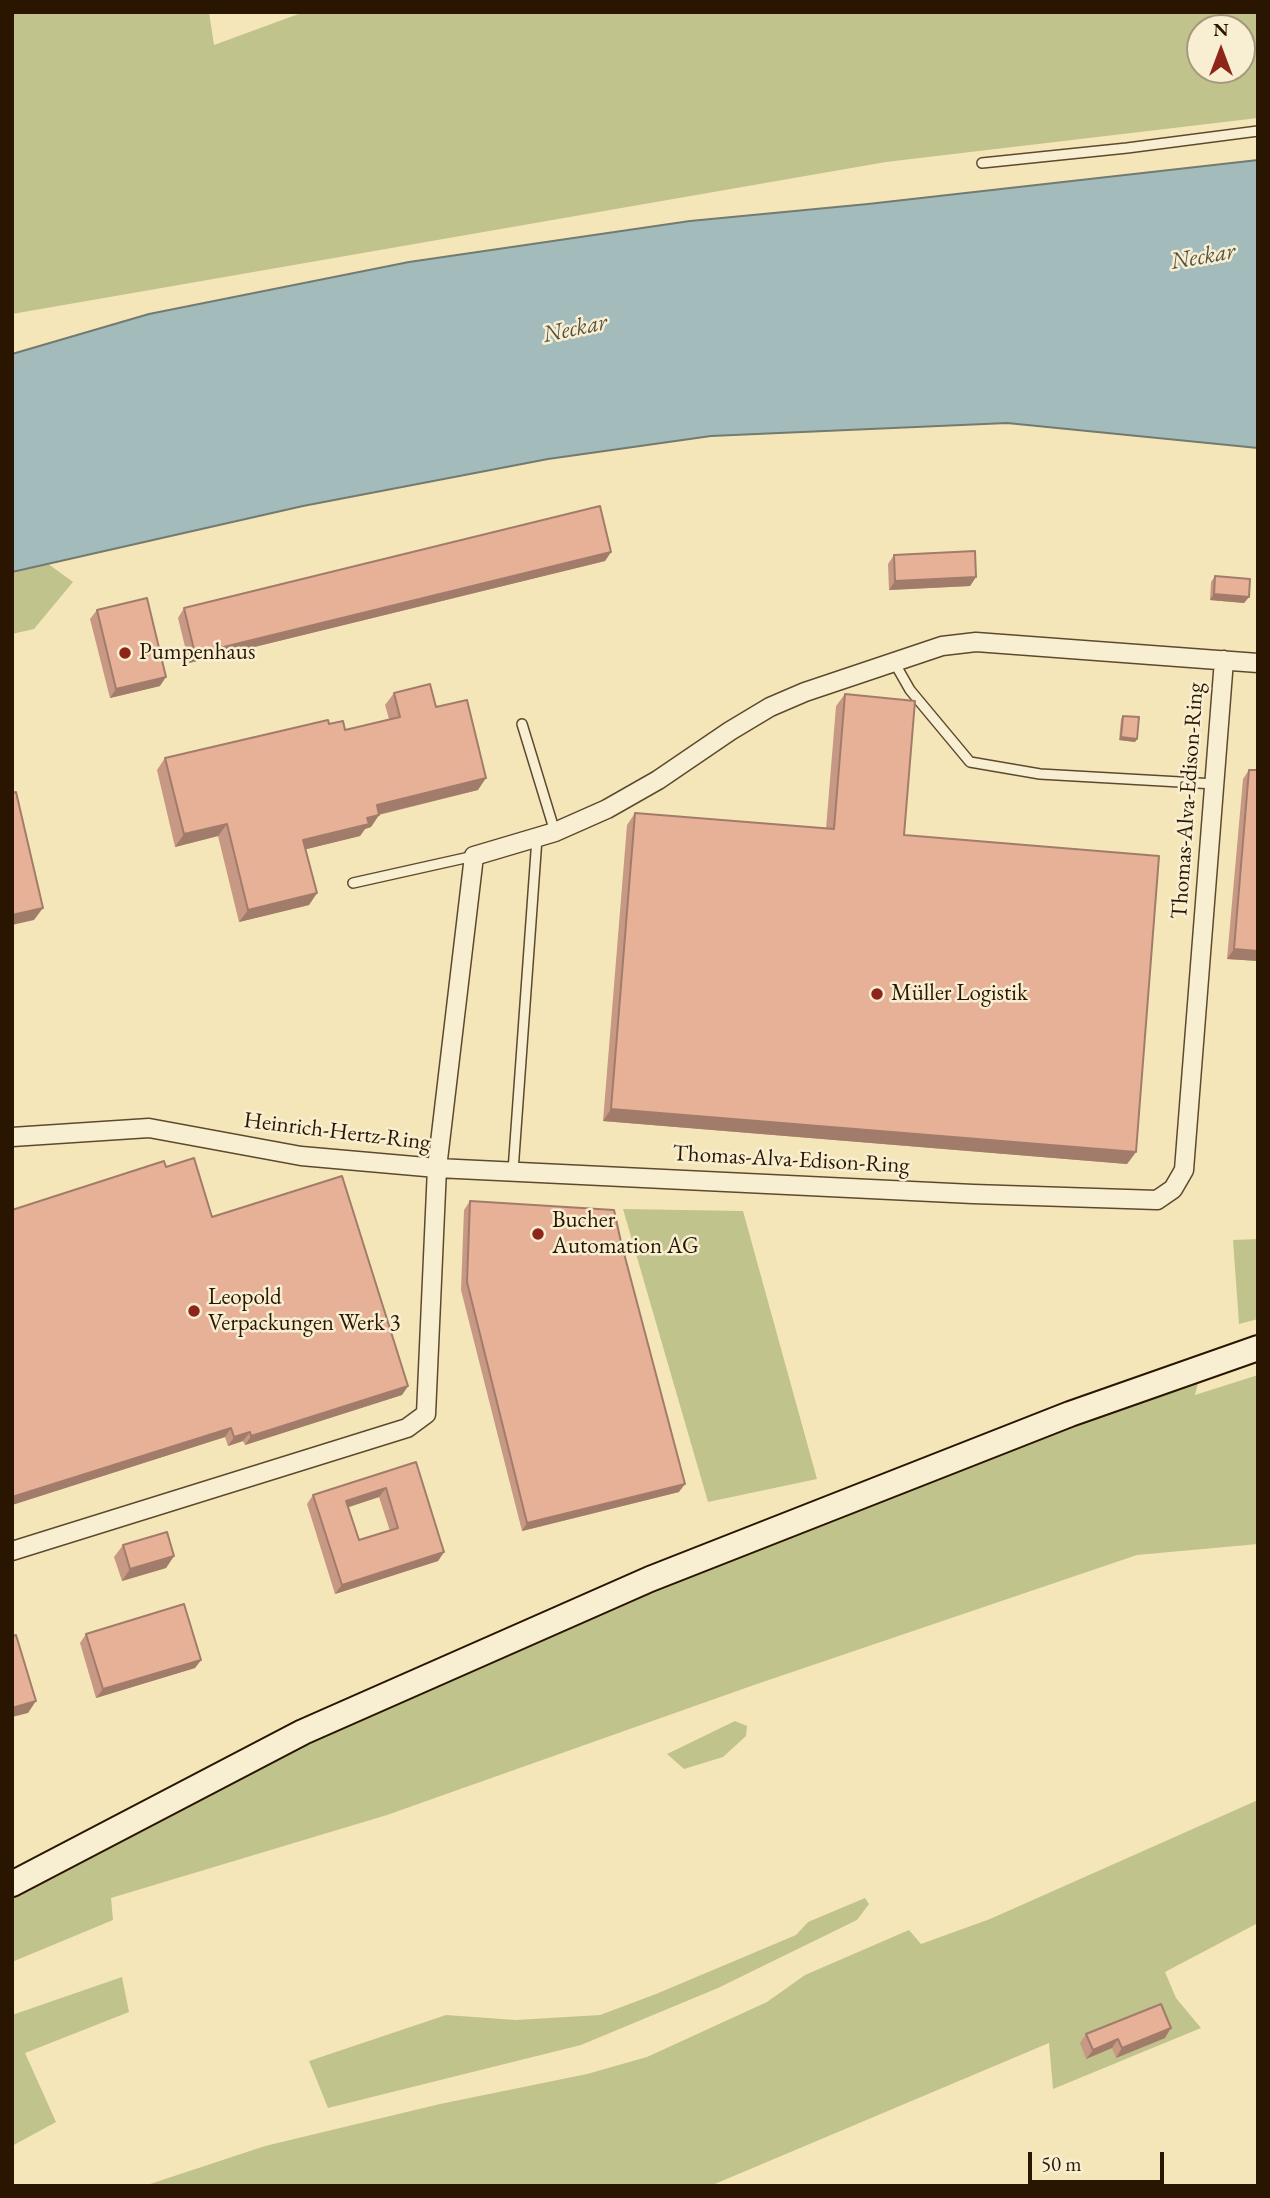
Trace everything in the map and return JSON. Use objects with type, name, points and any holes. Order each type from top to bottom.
[{"type":"main road","points":[[12,1884],[303,1732],[650,1579],[1070,1414],[1258,1348]]},
{"type":"street","name":"Thomas-Alva-Edison-Ring","points":[[437,1168],[973,1194],[1157,1200],[1173,1189],[1184,1170],[1224,660],[976,642],[942,646],[805,692],[770,707],[658,780],[607,809],[555,832],[474,856]]},
{"type":"street","points":[[1224,660],[1258,663]]},
{"type":"street","points":[[437,1168],[474,856]]},
{"type":"street","name":"Heinrich-Hertz-Ring","points":[[12,1137],[149,1128],[301,1156],[437,1168],[426,1414],[407,1428],[12,1551]]},
{"type":"lane","points":[[982,163],[1258,131]]},
{"type":"lane","points":[[894,662],[911,690],[970,762],[1040,774],[1215,784]]},
{"type":"lane","points":[[522,724],[555,832]]},
{"type":"lane","points":[[513,1171],[537,838]]},
{"type":"lane","points":[[353,883],[474,856]]},
{"type":"green space","points":[[12,12],[209,12],[214,45],[304,12],[1258,12],[1258,118],[886,162],[12,314]]},
{"type":"green space","points":[[47,563],[73,582],[34,629],[12,634],[12,572]]},
{"type":"green space","points":[[623,1209],[743,1211],[817,1479],[708,1502]]},
{"type":"green space","points":[[1258,1239],[1258,1319],[1239,1324],[1233,1240]]},
{"type":"green space","points":[[1258,1375],[1258,1544],[1137,1555],[754,1685],[387,1815],[111,1898],[113,1920],[12,1962],[12,1891],[305,1739],[503,1649],[1071,1420],[1199,1379],[1195,1395]]},
{"type":"green space","points":[[735,1721],[747,1726],[746,1736],[723,1757],[684,1769],[667,1754]]},
{"type":"green space","points":[[1258,1800],[1258,1923],[1165,1972],[1176,1998],[1201,2028],[1053,2089],[1049,2043],[710,2186],[144,2186],[265,2146],[440,2104],[587,2074],[647,2057],[767,2002],[805,1975],[909,1930],[921,1944],[990,1919]]},
{"type":"green space","points":[[865,1898],[869,1904],[857,1920],[718,1988],[581,2045],[328,2108],[309,2061],[446,2015],[516,2020],[600,2015],[796,1935],[808,1922]]},
{"type":"green space","points":[[122,1977],[129,2012],[25,2053],[56,2122],[12,2146],[12,2015]]},
{"type":"water","name":"Neckar","points":[[1258,160],[1258,448],[1007,423],[711,436],[548,459],[303,506],[12,572],[12,354],[149,314],[409,262],[690,221],[868,204]]},
{"type":"building","points":[[600,506],[611,552],[195,654],[184,608]]},
{"type":"building","points":[[975,551],[976,577],[895,581],[894,555]]},
{"type":"building","points":[[1215,576],[1250,579],[1249,597],[1214,594]]},
{"type":"building","name":"Pumpenhaus","points":[[147,598],[166,677],[116,689],[97,610]]},
{"type":"building","points":[[430,684],[436,707],[467,700],[486,778],[377,805],[379,815],[367,818],[369,824],[303,840],[317,893],[248,910],[227,824],[184,834],[165,758],[328,720],[329,724],[343,721],[345,730],[400,717],[394,693]]},
{"type":"building","name":"Müller Logistik","points":[[845,694],[915,701],[904,835],[1159,856],[1136,1152],[611,1109],[635,813],[834,829]]},
{"type":"building","points":[[1123,716],[1139,717],[1137,739],[1121,737]]},
{"type":"building","points":[[1249,770],[1258,770],[1258,951],[1234,949]]},
{"type":"building","points":[[16,792],[43,908],[12,915],[12,793]]},
{"type":"building","name":"Leopold Verpackungen Werk 3","points":[[194,1158],[212,1217],[342,1176],[408,1386],[251,1436],[250,1432],[234,1437],[231,1428],[12,1497],[12,1210],[164,1161],[166,1167]]},
{"type":"building","points":[[470,1201],[614,1210],[685,1484],[527,1523],[467,1282]]},
{"type":"building","points":[[416,1462],[444,1552],[342,1585],[313,1495]],"holes":[[[386,1488],[398,1528],[359,1540],[346,1501]]]},
{"type":"building","points":[[167,1532],[174,1556],[130,1569],[123,1545]]},
{"type":"building","points":[[184,1604],[201,1660],[103,1689],[86,1634]]},
{"type":"building","points":[[16,1635],[36,1701],[12,1708],[12,1636]]},
{"type":"building","points":[[1161,2004],[1171,2028],[1122,2048],[1118,2039],[1093,2050],[1086,2034]]},
{"type":"place","name":"Pumpenhaus","points":[[125,653]]},
{"type":"place","name":"Müller Logistik","points":[[877,994]]},
{"type":"place","name":"Bucher Automation AG","points":[[538,1234]]},
{"type":"place","name":"Leopold Verpackungen Werk 3","points":[[194,1311]]}]
